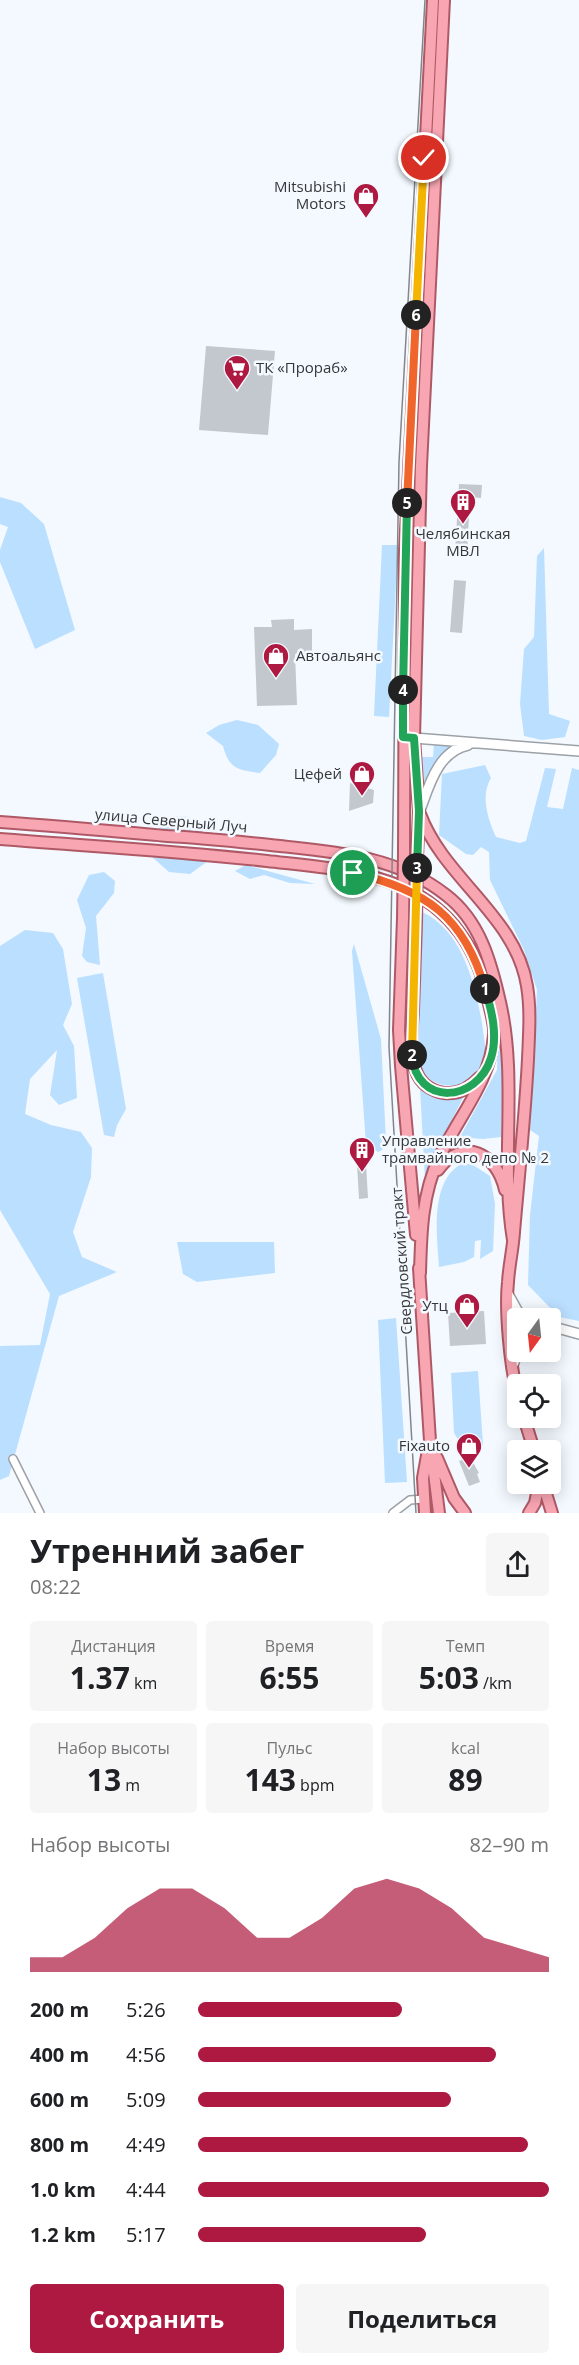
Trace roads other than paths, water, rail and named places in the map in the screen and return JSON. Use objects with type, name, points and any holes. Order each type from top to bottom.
[{"type":"main road","name":"Свердловский тракт","points":[[433,0],[405,550],[409,737],[419,811],[411,1047],[416,1074],[424,1084],[435,1091],[458,1093],[472,1085],[491,1059]]},
{"type":"main road","name":"Свердловский тракт","points":[[439,1513],[430,1441],[420,1273],[400,1066],[399,1030],[421,454],[438,82],[444,0]]},
{"type":"main road","points":[[409,737],[579,751]]},
{"type":"main road","points":[[419,811],[433,776],[443,760],[458,749],[479,744]]},
{"type":"main road","name":"Свердловский тракт","points":[[419,811],[438,851],[498,922],[516,950],[523,966],[530,1010],[526,1100],[507,1293],[514,1374]]},
{"type":"main road","name":"улица Северный Луч","points":[[0,822],[339,852],[374,859],[403,869],[448,896],[472,923],[488,954],[500,1003],[507,1048],[507,1205]]},
{"type":"main road","name":"улица Северный Луч","points":[[0,838],[226,856],[336,870],[400,886],[441,911],[461,932],[477,961],[487,994],[494,1032],[491,1059]]},
{"type":"main road","points":[[420,1273],[421,1227],[428,1186],[440,1157],[482,1081],[491,1059]]},
{"type":"main road","name":"Свердловский тракт","points":[[428,1186],[449,1157],[460,1152],[472,1151],[489,1159],[496,1167],[503,1184],[507,1205]]},
{"type":"main road","points":[[507,1205],[513,1240]]},
{"type":"main road","points":[[507,1293],[516,1308]]},
{"type":"main road","points":[[561,1330],[579,1334]]},
{"type":"main road","points":[[513,1371],[515,1362]]},
{"type":"main road","points":[[425,1513],[423,1478],[430,1441]]},
{"type":"main road","points":[[430,1441],[446,1481],[465,1513]]},
{"type":"main road","points":[[529,1513],[535,1503],[536,1494]]},
{"type":"main road","points":[[546,1494],[552,1513]]},
{"type":"street","points":[[13,1459],[40,1513]]},
{"type":"street","points":[[393,1513],[410,1500],[424,1499]]},
{"type":"tram line","points":[[416,1513],[389,1047],[399,462],[425,0]]},
{"type":"place","name":"Mitsubishi Motors","points":[[366,219]]},
{"type":"place","name":"ТК «Прораб»","points":[[237,391]]},
{"type":"place","name":"Челябинская МВЛ","points":[[463,525]]},
{"type":"place","name":"Автоальянс","points":[[276,679]]},
{"type":"place","name":"Цефей","points":[[362,797]]},
{"type":"place","name":"Управление трамвайного депо № 2","points":[[362,1173]]},
{"type":"place","name":"Утц","points":[[467,1329]]},
{"type":"place","name":"Fixauto","points":[[469,1469]]}]
